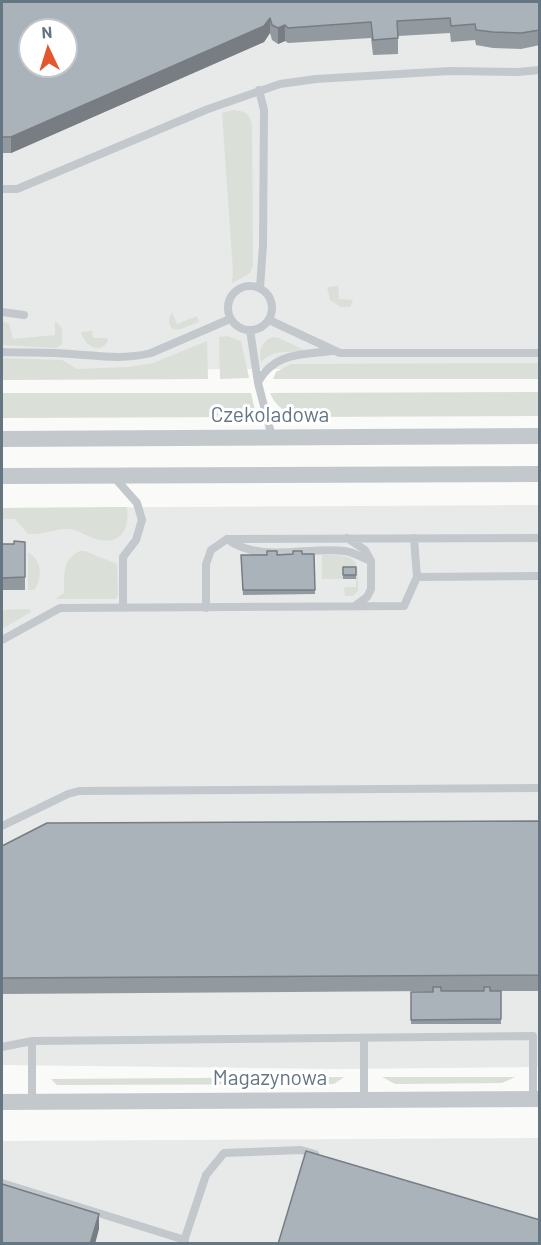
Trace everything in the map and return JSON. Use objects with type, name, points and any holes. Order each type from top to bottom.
[{"type":"street","name":"Czekoladowa","points":[[2,439],[540,436]]},
{"type":"street","points":[[2,476],[540,474]]},
{"type":"street","name":"Magazynowa","points":[[2,1102],[536,1099]]},
{"type":"lane","points":[[2,189],[17,189],[208,109],[280,84],[316,79],[473,70],[517,72],[540,70]]},
{"type":"lane","points":[[259,90],[264,110],[263,245],[260,288]]},
{"type":"lane","points":[[252,285],[260,288],[266,292],[272,306],[268,320],[259,328],[250,330],[238,327],[230,319],[227,308],[232,294],[245,286],[252,285]]},
{"type":"lane","points":[[2,312],[24,315]]},
{"type":"lane","points":[[2,352],[138,357],[230,319]]},
{"type":"lane","points":[[268,320],[332,351],[349,354],[540,353]]},
{"type":"lane","points":[[250,330],[258,382],[272,437]]},
{"type":"lane","points":[[258,382],[265,370],[277,361],[332,351]]},
{"type":"lane","points":[[113,476],[137,503],[142,519],[136,540],[123,556],[123,608]]},
{"type":"lane","points":[[347,538],[365,550],[371,561],[371,589],[367,597],[355,606]]},
{"type":"lane","points":[[2,640],[60,608],[404,606],[417,577],[414,538]]},
{"type":"lane","points":[[206,608],[206,564],[211,550],[226,539],[540,538]]},
{"type":"lane","points":[[226,539],[237,547],[263,552],[346,551],[371,561]]},
{"type":"lane","points":[[417,577],[540,576]]},
{"type":"lane","points":[[2,826],[68,794],[79,791],[540,788]]},
{"type":"lane","points":[[2,1047],[32,1041],[533,1036],[536,1099]]},
{"type":"lane","points":[[364,1038],[364,1100]]},
{"type":"lane","points":[[32,1041],[32,1102]]},
{"type":"lane","points":[[2,1183],[184,1242],[206,1175],[224,1153],[301,1150],[324,1156]]},
{"type":"shaded area","points":[[2,2],[539,2],[539,368],[2,370]]},
{"type":"shaded area","points":[[234,110],[246,114],[252,125],[253,265],[250,273],[232,283],[222,113]]},
{"type":"shaded area","points":[[338,286],[339,299],[353,300],[350,307],[341,307],[330,300],[327,287]]},
{"type":"shaded area","points":[[172,312],[177,324],[197,316],[199,322],[178,330],[173,329],[169,321]]},
{"type":"shaded area","points":[[2,321],[9,324],[13,339],[55,335],[55,321],[62,328],[62,344],[57,348],[2,345]]},
{"type":"shaded area","points":[[92,331],[93,338],[107,338],[108,341],[100,348],[88,345],[81,332]]},
{"type":"shaded area","points":[[227,336],[241,341],[249,378],[220,379],[219,337]]},
{"type":"shaded area","points":[[272,337],[304,350],[276,353],[261,362],[261,348]]},
{"type":"shaded area","points":[[207,341],[208,379],[2,380],[2,358],[62,360],[77,369],[129,367],[153,363]]},
{"type":"shaded area","points":[[539,363],[539,379],[273,379],[276,372],[291,364]]},
{"type":"shaded area","points":[[539,392],[539,416],[305,417],[284,410],[270,393]]},
{"type":"shaded area","points":[[2,393],[251,393],[256,414],[254,417],[2,418]]},
{"type":"shaded area","points":[[539,505],[539,1067],[340,1069],[2,1065],[2,508]]},
{"type":"shaded area","points":[[127,507],[127,522],[122,534],[118,538],[105,541],[70,529],[28,534],[15,519],[2,519],[2,508]]},
{"type":"shaded area","points":[[80,551],[117,564],[118,595],[116,599],[55,599],[64,593],[64,575],[67,564]]},
{"type":"shaded area","points":[[28,553],[36,560],[40,570],[39,580],[34,590],[28,590]]},
{"type":"shaded area","points":[[322,555],[349,557],[353,560],[358,571],[358,591],[353,596],[345,596],[344,587],[356,587],[356,571],[343,571],[343,579],[322,579]]},
{"type":"shaded area","points":[[29,609],[31,612],[2,629],[2,610]]},
{"type":"shaded area","points":[[344,1077],[334,1084],[57,1085],[51,1079]]},
{"type":"shaded area","points":[[382,1077],[515,1077],[502,1083],[395,1084]]},
{"type":"shaded area","points":[[539,1138],[539,1243],[2,1243],[2,1141]]},
{"type":"building","points":[[2,2],[540,2],[540,30],[521,33],[476,30],[475,24],[451,26],[450,18],[397,21],[398,38],[373,40],[371,22],[288,28],[285,25],[278,28],[272,25],[270,18],[264,26],[11,137],[2,137]]},
{"type":"building","points":[[14,541],[25,542],[25,577],[2,578],[2,544],[14,544]]},
{"type":"building","points":[[267,551],[277,551],[277,555],[293,554],[293,551],[314,554],[315,590],[243,590],[241,555],[267,555]]},
{"type":"building","points":[[343,567],[356,567],[356,575],[343,575]]},
{"type":"building","points":[[540,821],[540,975],[2,978],[2,846],[47,823]]},
{"type":"building","points":[[433,987],[441,987],[441,991],[484,991],[484,987],[490,987],[490,991],[501,991],[501,1019],[411,1020],[411,992],[433,992]]},
{"type":"building","points":[[306,1151],[540,1220],[540,1244],[278,1244]]},
{"type":"building","points":[[2,1184],[99,1214],[90,1244],[2,1244]]}]
